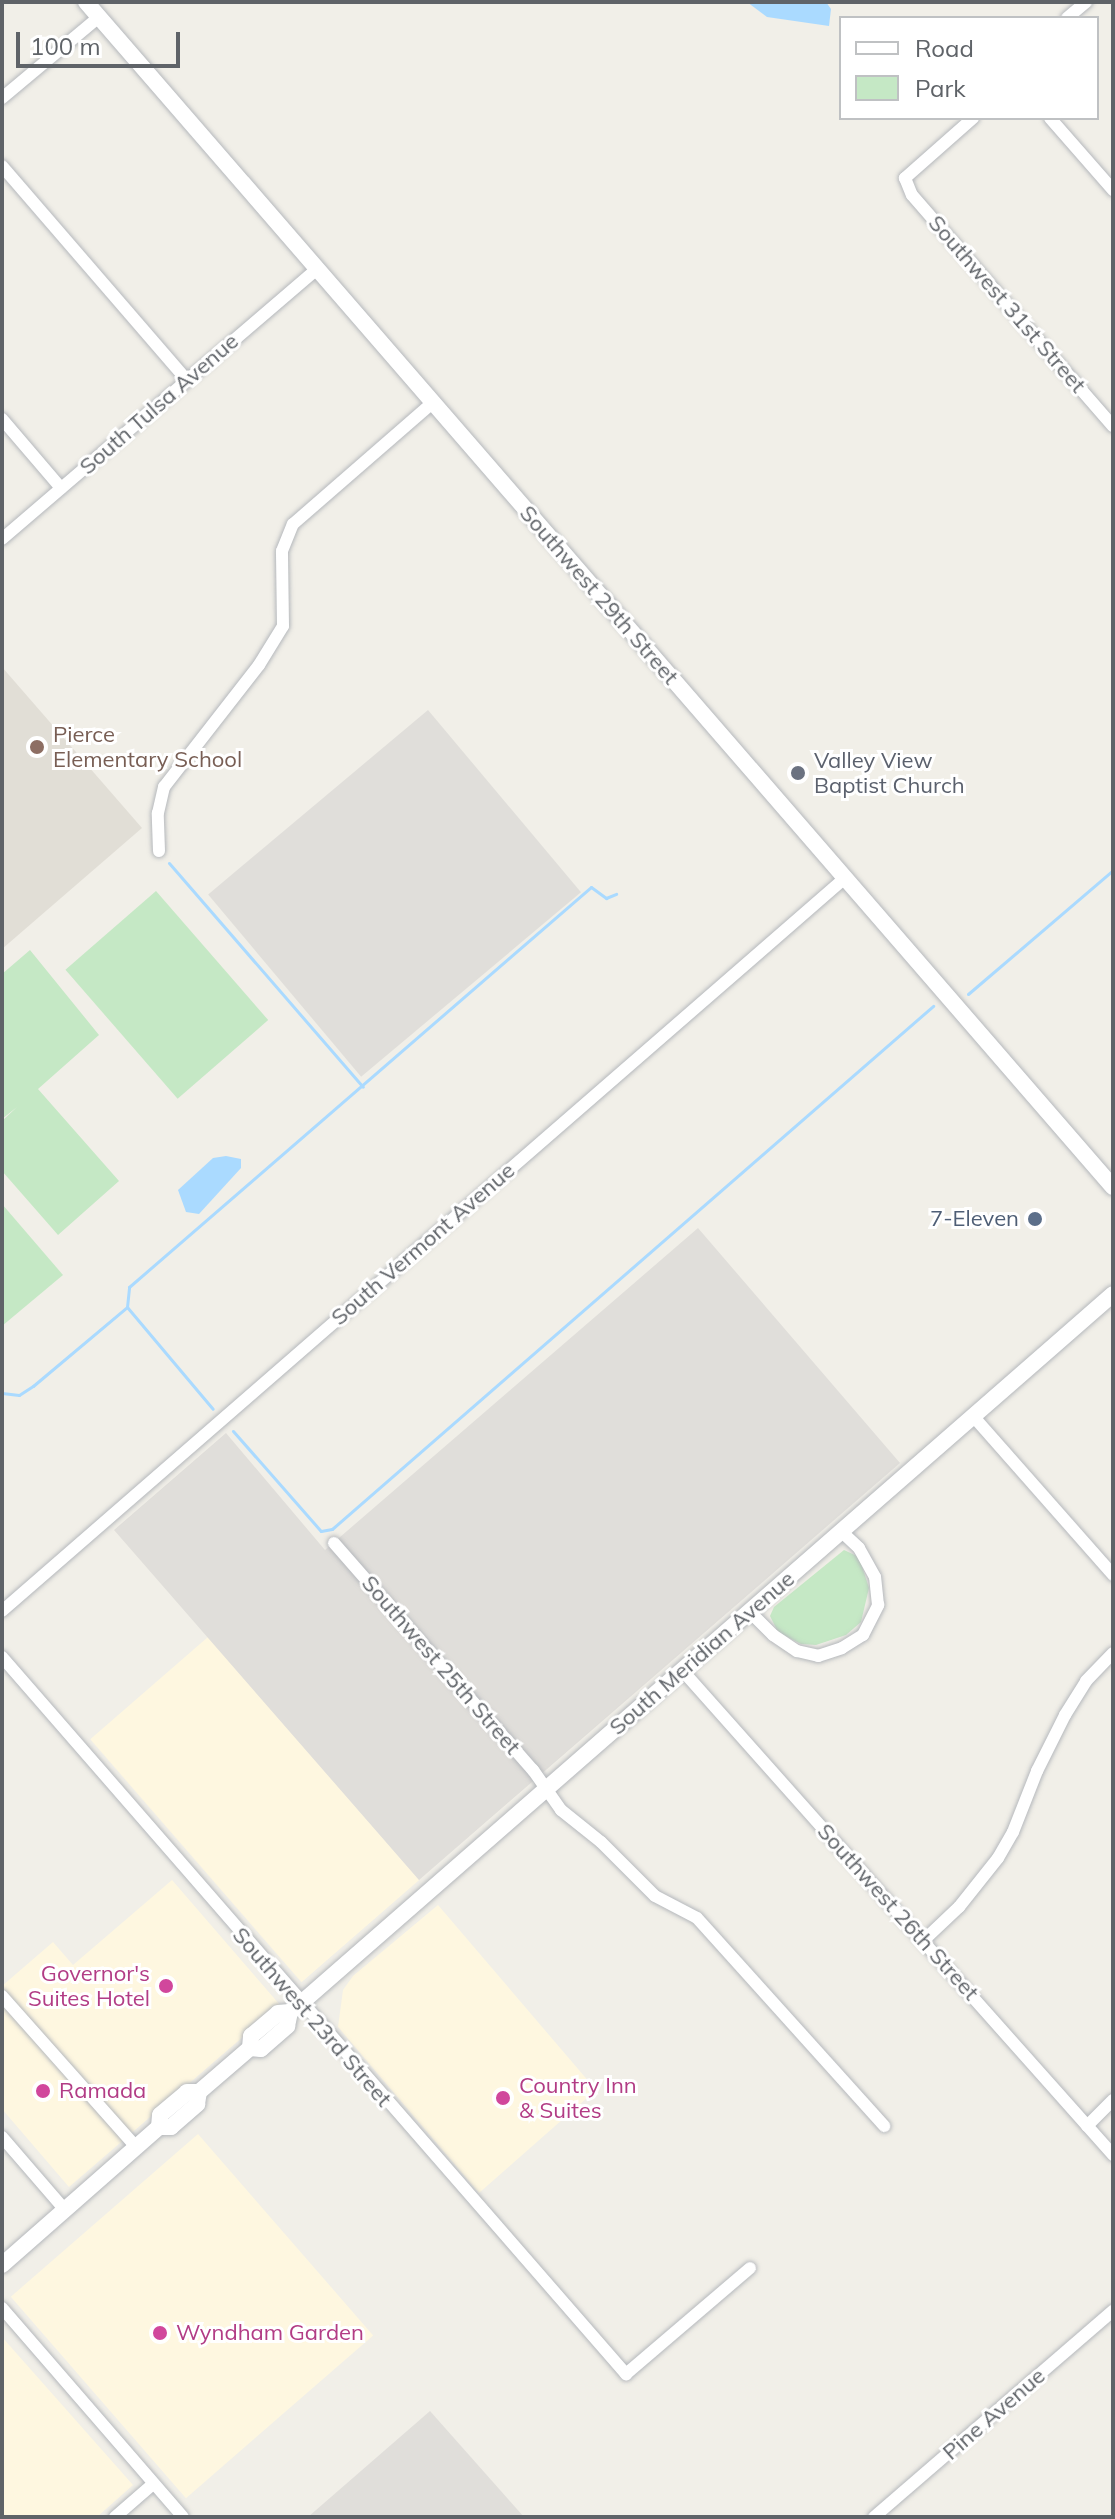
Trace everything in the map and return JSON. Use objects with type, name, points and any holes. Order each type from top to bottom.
[{"type":"main road","name":"Southwest 29th Street","points":[[86,2],[1113,1187]]},
{"type":"main road","name":"South Meridian Avenue","points":[[2,2265],[159,2127],[171,2127],[197,2104],[199,2092],[250,2048],[261,2049],[287,2026],[295,2008],[1113,1294]]},
{"type":"street","points":[[1069,16],[1086,2]]},
{"type":"street","points":[[2,98],[99,17]]},
{"type":"street","name":"Southwest 31st Street","points":[[971,120],[905,178],[912,195],[1113,426]]},
{"type":"street","points":[[1052,120],[1113,190]]},
{"type":"street","points":[[2,166],[186,379]]},
{"type":"street","name":"South Tulsa Avenue","points":[[2,539],[317,269]]},
{"type":"street","points":[[159,851],[153,836],[164,787],[279,634],[285,614],[282,551],[293,524],[432,403]]},
{"type":"street","points":[[2,419],[61,488]]},
{"type":"street","name":"South Vermont Avenue","points":[[2,1611],[845,878]]},
{"type":"street","points":[[973,1416],[1113,1575]]},
{"type":"street","points":[[749,1611],[773,1635],[797,1651],[818,1656],[842,1648],[863,1635],[878,1605],[875,1577],[859,1548],[841,1531]]},
{"type":"street","name":"Southwest 25th Street","points":[[334,1543],[547,1789],[561,1810],[601,1842],[655,1896],[697,1918],[884,2126]]},
{"type":"street","points":[[923,1941],[959,1907],[998,1858],[1013,1832],[1037,1771],[1065,1715],[1086,1681],[1113,1653]]},
{"type":"street","name":"Southwest 23rd Street","points":[[2,1657],[295,2008],[626,2374],[750,2268]]},
{"type":"street","name":"Southwest 26th Street","points":[[682,1670],[1113,2155]]},
{"type":"street","points":[[2,1996],[136,2147]]},
{"type":"street","points":[[1087,2126],[1113,2100]]},
{"type":"street","points":[[2,2137],[65,2210]]},
{"type":"street","points":[[2,2308],[183,2517]]},
{"type":"street","name":"Pine Avenue","points":[[874,2517],[1113,2311]]},
{"type":"street","points":[[115,2517],[153,2484]]},
{"type":"shaded area","name":"Pierce Elementary School","points":[[2,667],[142,828],[2,949]]},
{"type":"shaded area","points":[[428,710],[581,892],[361,1077],[208,894]]},
{"type":"shaded area","points":[[698,1228],[900,1463],[419,1880],[114,1530],[226,1433],[325,1550]]},
{"type":"shaded area","points":[[208,1637],[419,1880],[302,1982],[90,1739]]},
{"type":"shaded area","points":[[172,1880],[280,2005],[69,2187],[2,2109],[2,1986],[53,1942],[73,1965]]},
{"type":"shaded area","points":[[438,1905],[596,2090],[479,2193],[338,2027],[343,1990],[353,1976]]},
{"type":"shaded area","points":[[198,2134],[373,2336],[186,2498],[11,2297]]},
{"type":"shaded area","points":[[2,2337],[133,2485],[97,2517],[2,2517]]},
{"type":"shaded area","points":[[430,2411],[524,2517],[308,2517]]},
{"type":"green space","points":[[156,891],[268,1020],[178,1099],[65,970]]},
{"type":"green space","points":[[30,950],[99,1035],[38,1089],[119,1181],[58,1235],[2,1171],[2,1121],[17,1107],[2,1119],[2,974]]},
{"type":"green space","points":[[2,1204],[63,1275],[2,1326]]},
{"type":"green space","points":[[844,1550],[859,1557],[869,1588],[861,1622],[846,1635],[816,1645],[801,1644],[778,1632],[770,1616],[774,1607]]},
{"type":"water","points":[[747,2],[826,2],[831,9],[829,26],[767,17]]},
{"type":"water","points":[[226,1156],[241,1159],[241,1168],[199,1214],[186,1212],[178,1190],[213,1158]]},
{"type":"waterway","points":[[169,863],[363,1087]]},
{"type":"waterway","points":[[968,994],[1113,870]]},
{"type":"waterway","points":[[2,1393],[19,1395],[33,1386],[127,1307],[129,1287],[591,887],[606,898],[616,894]]},
{"type":"waterway","points":[[233,1431],[321,1531],[332,1529],[933,1006]]},
{"type":"waterway","points":[[127,1307],[213,1409]]},
{"type":"place","name":"Pierce Elementary School","points":[[37,747]]},
{"type":"place","name":"Valley View Baptist Church","points":[[798,773]]},
{"type":"place","name":"7-Eleven","points":[[1035,1219]]},
{"type":"place","name":"Governor's Suites Hotel","points":[[166,1986]]},
{"type":"place","name":"Ramada","points":[[43,2091]]},
{"type":"place","name":"Country Inn & Suites","points":[[503,2098]]},
{"type":"place","name":"Wyndham Garden","points":[[160,2333]]}]
